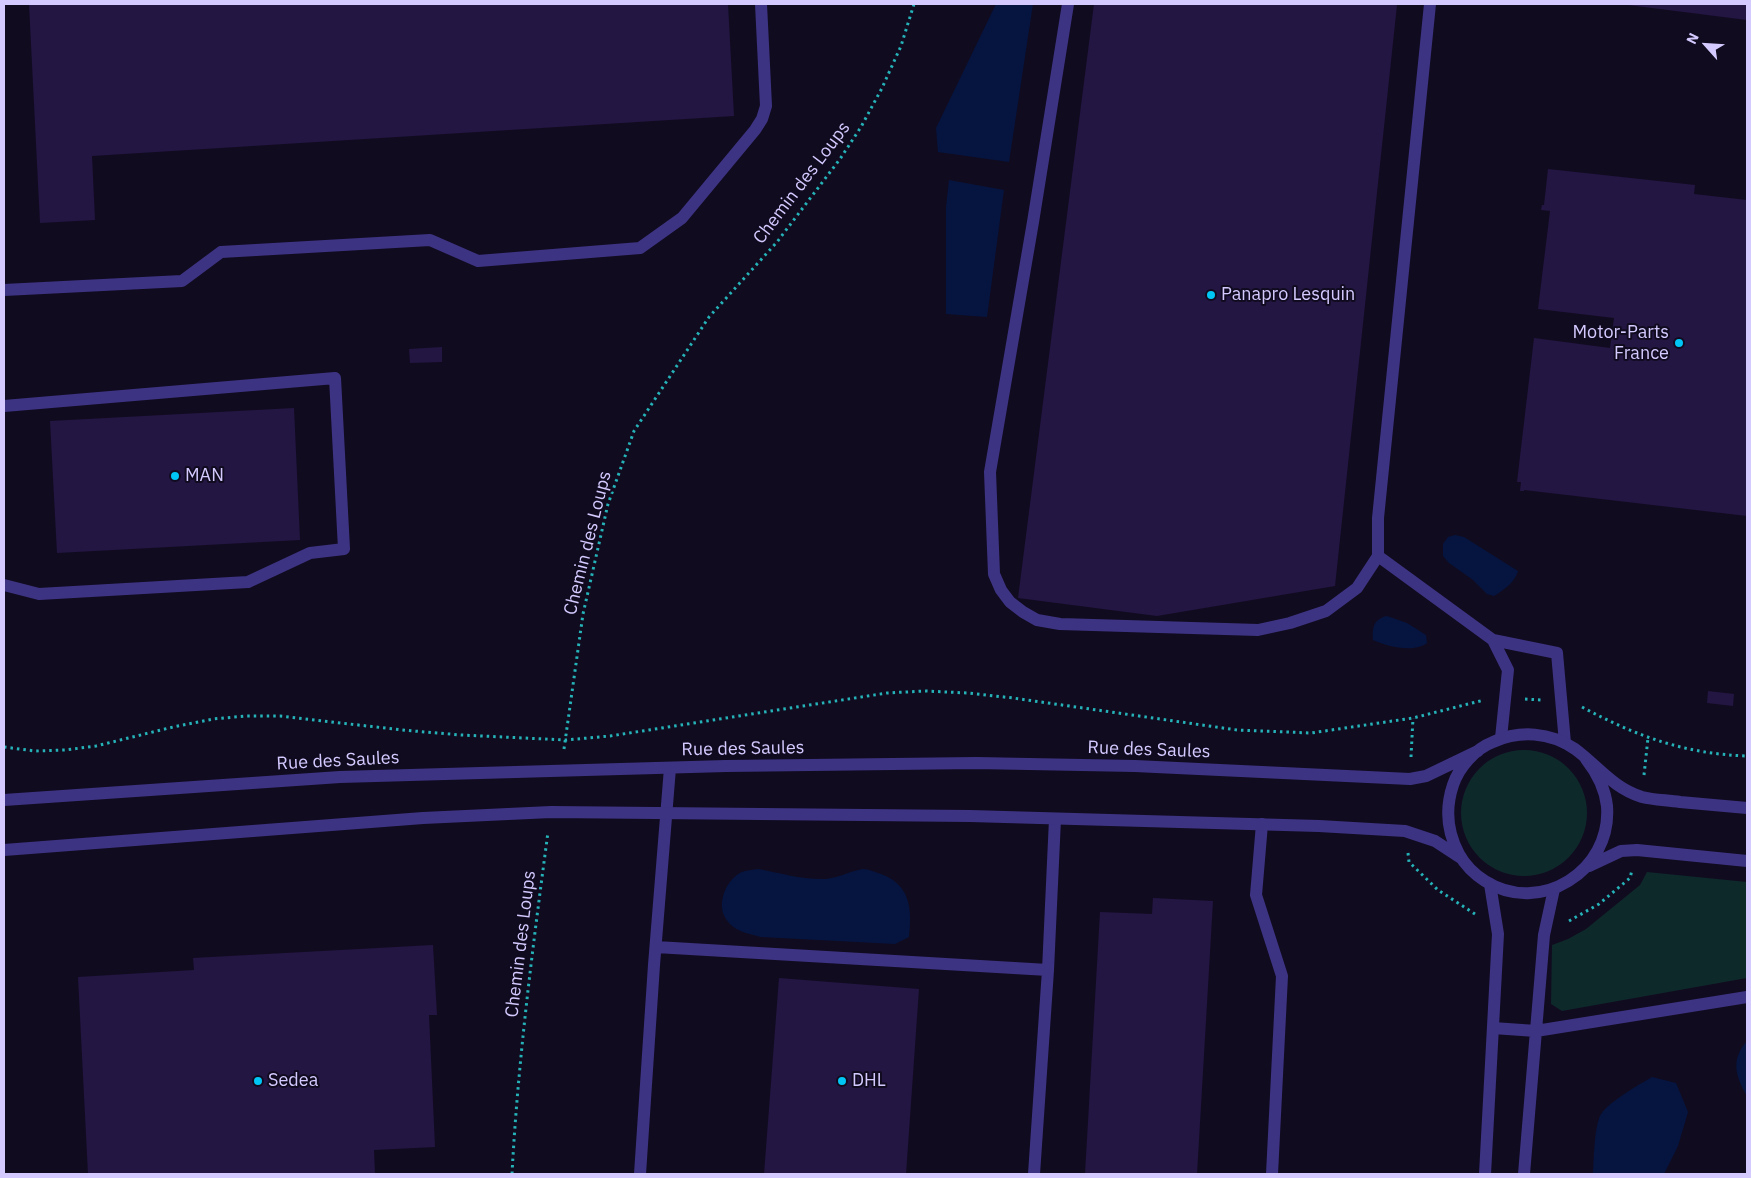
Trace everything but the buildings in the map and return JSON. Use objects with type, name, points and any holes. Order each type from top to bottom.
[{"type":"street","points":[[4,290],[182,281],[222,252],[430,240],[478,261],[640,248],[682,218],[755,130],[762,118],[766,106],[761,4]]},
{"type":"street","points":[[1068,4],[990,472],[994,574],[1001,590],[1010,602],[1037,620],[1060,624],[1258,630],[1290,623],[1326,611],[1357,588],[1378,556],[1378,518],[1430,4]]},
{"type":"street","points":[[4,406],[335,378],[344,549],[310,553],[248,582],[39,594],[4,585]]},
{"type":"street","points":[[1378,556],[1492,640],[1557,653],[1565,743]]},
{"type":"street","points":[[1492,640],[1508,670],[1501,738]]},
{"type":"street","name":"Rue des Saules","points":[[1586,759],[1600,781],[1605,793],[1607,806],[1605,832],[1601,845],[1586,867],[1577,876],[1554,888],[1528,893],[1502,889],[1490,884],[1469,868],[1461,858],[1450,834],[1448,808],[1450,794],[1457,776],[1468,760],[1489,743],[1501,738],[1527,733],[1553,738],[1565,743],[1586,759],[1607,779],[1642,797],[1747,808]]},
{"type":"street","name":"Rue des Saules","points":[[4,800],[340,777],[726,766],[976,763],[1182,768],[1410,779],[1426,776],[1478,751]]},
{"type":"street","points":[[640,1174],[670,768]]},
{"type":"street","name":"Rue des Saules","points":[[4,850],[423,818],[551,812],[970,816],[1319,826],[1405,831],[1435,841],[1461,858]]},
{"type":"street","points":[[1034,1174],[1048,970],[1055,819]]},
{"type":"street","points":[[1262,824],[1256,895],[1282,976],[1272,1174]]},
{"type":"street","name":"Rue des Saules","points":[[1586,867],[1621,851],[1637,850],[1747,861]]},
{"type":"street","points":[[1485,1174],[1498,934],[1490,884]]},
{"type":"street","points":[[1524,1174],[1546,925],[1554,888]]},
{"type":"street","points":[[656,946],[1048,970]]},
{"type":"street","points":[[1493,1028],[1536,1031],[1747,997]]},
{"type":"path","name":"Chemin des Loups","points":[[559,770],[566,740],[583,614],[608,504],[634,430],[709,318],[777,242],[850,143],[882,88],[901,46],[914,4]]},
{"type":"path","points":[[4,747],[65,750],[96,746],[205,720],[246,716],[280,716],[402,730],[566,740],[618,734],[887,693],[925,691],[968,692],[1237,730],[1311,733],[1413,718],[1468,703],[1506,697],[1560,702],[1579,706],[1619,727],[1648,738],[1692,750],[1714,754],[1747,756]]},
{"type":"path","points":[[1410,779],[1413,718]]},
{"type":"path","points":[[1642,797],[1648,738]]},
{"type":"path","name":"Chemin des Loups","points":[[512,1174],[532,951],[551,812]]},
{"type":"path","points":[[1405,831],[1409,862],[1438,890],[1472,914],[1497,920]]},
{"type":"path","points":[[1546,925],[1563,925],[1599,904],[1630,878],[1637,850]]},
{"type":"green space","points":[[1524,750],[1548,754],[1569,768],[1583,789],[1587,813],[1583,837],[1569,858],[1548,872],[1524,876],[1500,872],[1479,858],[1465,837],[1461,813],[1465,789],[1479,768],[1500,754]]},
{"type":"green space","points":[[1647,872],[1747,882],[1747,978],[1562,1011],[1551,1004],[1552,945],[1586,929],[1640,885]]},
{"type":"water","points":[[996,4],[1033,4],[1009,162],[938,152],[936,128]]},
{"type":"water","points":[[949,180],[1004,190],[987,317],[946,314],[946,207]]},
{"type":"water","points":[[1455,535],[1464,537],[1518,571],[1512,582],[1494,596],[1487,594],[1473,580],[1449,563],[1443,556],[1443,544],[1448,537]]},
{"type":"water","points":[[1387,616],[1407,623],[1426,635],[1427,643],[1415,648],[1401,648],[1373,640],[1375,624],[1379,619]]},
{"type":"water","points":[[758,869],[817,879],[831,878],[863,869],[881,874],[891,879],[904,892],[910,917],[909,937],[895,944],[761,937],[742,931],[726,919],[723,913],[722,899],[727,886],[736,875],[744,871]]},
{"type":"water","points":[[1747,1041],[1747,1096],[1736,1068],[1738,1055]]},
{"type":"water","points":[[1652,1077],[1676,1083],[1688,1112],[1678,1146],[1664,1174],[1593,1174],[1595,1137],[1598,1122],[1603,1111],[1615,1100]]},
{"type":"place","name":"Panapro Lesquin","points":[[1211,295]]},
{"type":"place","name":"Motor-Parts France","points":[[1679,343]]},
{"type":"place","name":"MAN","points":[[175,476]]},
{"type":"place","name":"Sedea","points":[[258,1081]]},
{"type":"place","name":"DHL","points":[[842,1081]]}]
